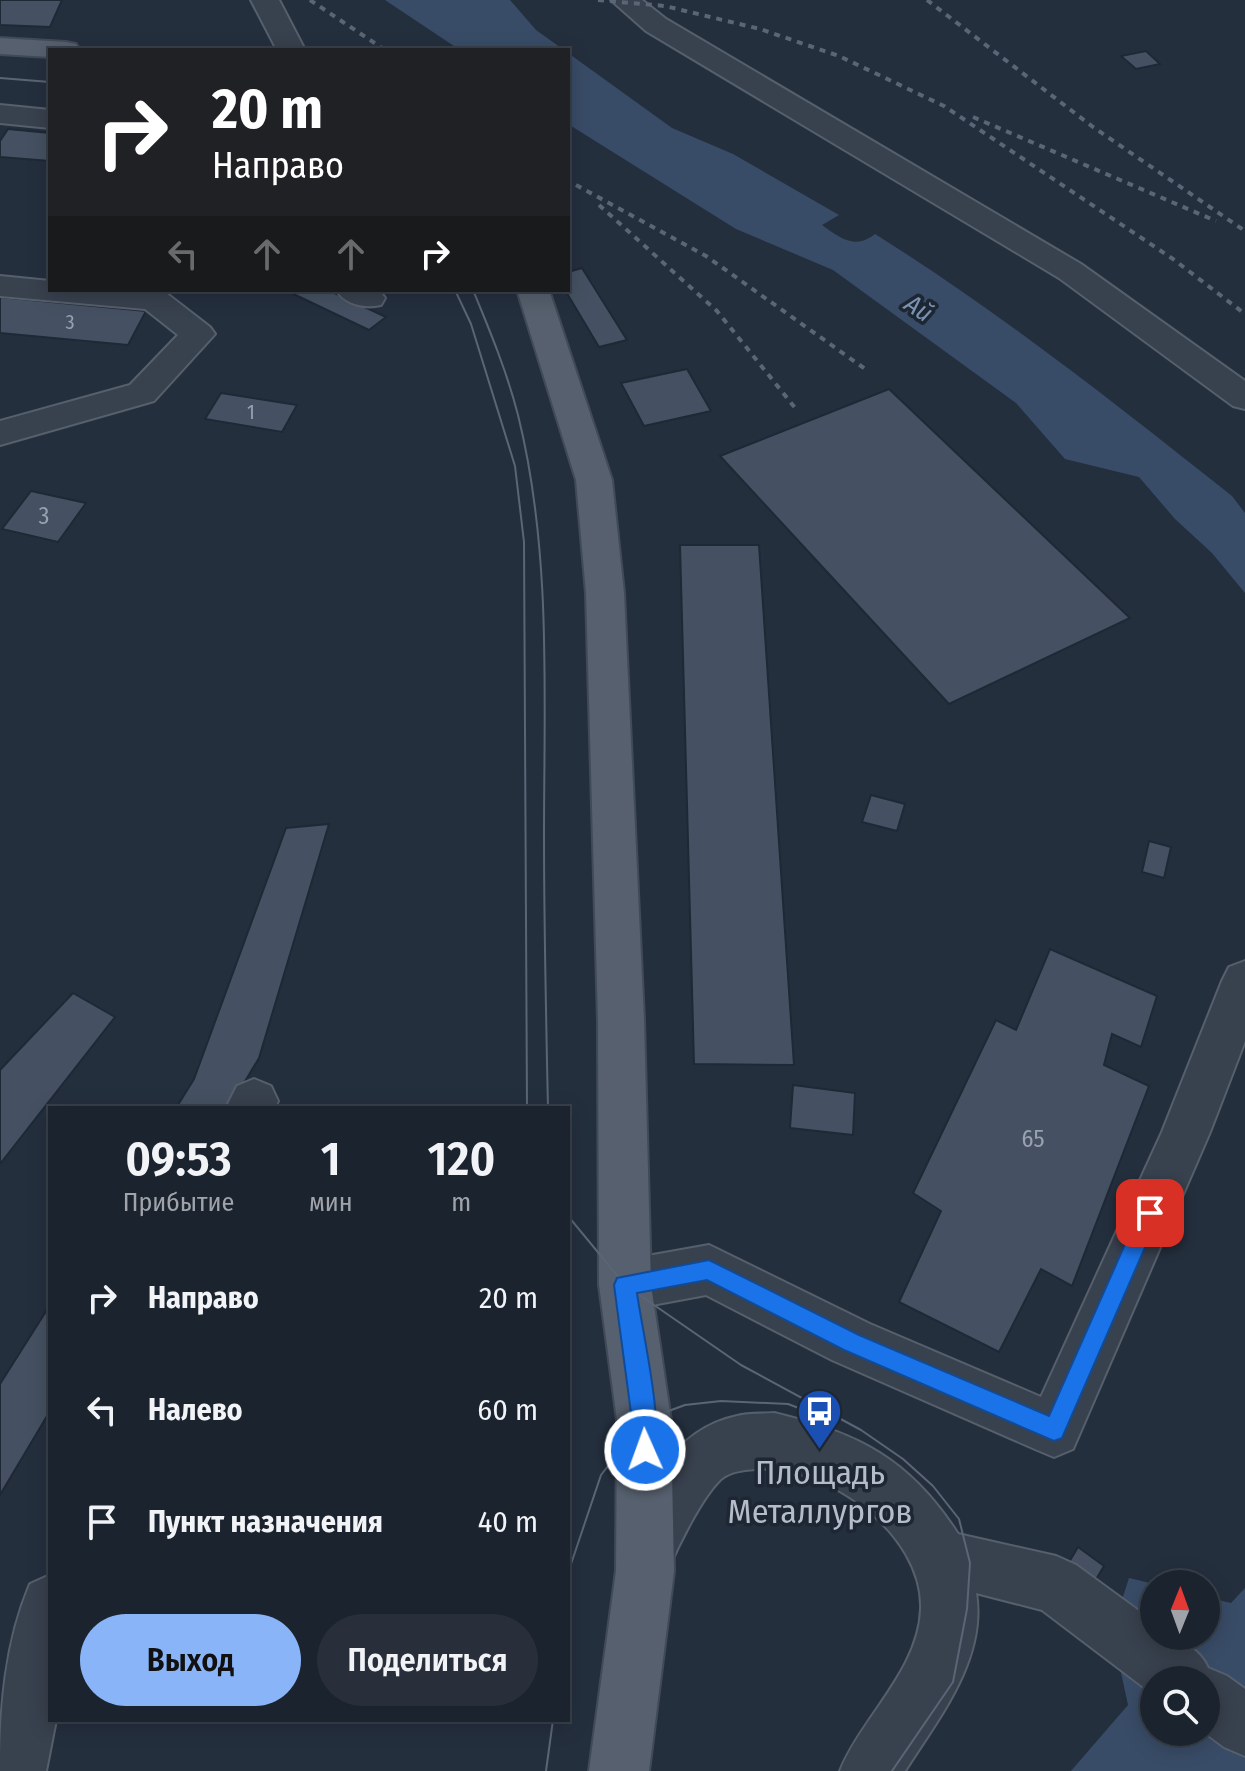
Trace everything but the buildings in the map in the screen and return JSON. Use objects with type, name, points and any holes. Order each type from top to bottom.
[{"type":"main road","points":[[0,46],[48,49]]},
{"type":"main road","points":[[534,292],[594,480],[605,593],[621,1020],[625,1285],[644,1420],[645,1571],[619,1771]]},
{"type":"street","points":[[265,0],[290,48]]},
{"type":"street","points":[[625,0],[656,25],[1070,271],[1245,398]]},
{"type":"street","points":[[0,114],[48,119]]},
{"type":"street","points":[[0,286],[48,290]]},
{"type":"street","points":[[0,433],[142,393],[198,334],[154,300],[66,292]]},
{"type":"street","points":[[625,1285],[709,1270],[851,1342],[1054,1430],[1186,1132],[1245,981]]},
{"type":"street","points":[[645,1571],[646,1550],[656,1527],[702,1460],[736,1443],[774,1440],[820,1451],[861,1470],[916,1519],[943,1562],[950,1609],[937,1667],[870,1771]]},
{"type":"street","points":[[943,1562],[970,1563],[1056,1585],[1164,1666]]},
{"type":"street","points":[[16,1771],[48,1614]]},
{"type":"street","points":[[1220,1707],[1245,1726]]},
{"type":"water","points":[[385,0],[510,0],[536,30],[561,48],[457,48]]},
{"type":"water","name":"Ай","points":[[570,54],[672,128],[733,154],[839,215],[822,225],[835,234],[854,242],[875,234],[922,264],[1057,360],[1232,496],[1245,513],[1245,593],[1212,553],[1175,519],[1139,477],[1065,459],[1016,403],[833,270],[736,229],[570,125]]},
{"type":"water","points":[[1129,1578],[1140,1581],[1140,1650],[1220,1650],[1220,1600],[1231,1603],[1245,1588],[1245,1771],[1071,1771],[1128,1705],[1112,1631]]},
{"type":"tram line","points":[[0,78],[48,82]]},
{"type":"tram line","points":[[456,292],[471,324],[515,466],[524,542],[527,1106]]},
{"type":"tram line","points":[[474,292],[498,352],[518,415],[529,467],[541,571],[545,677],[544,904],[548,1106]]},
{"type":"tram line","points":[[570,1218],[625,1285],[741,1365],[861,1430],[903,1459],[933,1486],[959,1519],[970,1563],[967,1609],[953,1682],[892,1771]]},
{"type":"tram line","points":[[570,1567],[601,1475],[644,1420],[685,1405],[721,1401],[788,1404],[812,1413]]},
{"type":"tram line","points":[[546,1771],[553,1722]]},
{"type":"railway","points":[[310,0],[382,48]]},
{"type":"railway","points":[[598,0],[665,6],[760,29],[839,56],[944,106],[1173,259],[1245,314]]},
{"type":"railway","points":[[927,0],[1093,127],[1245,231]]},
{"type":"railway","points":[[973,117],[1216,221]]},
{"type":"railway","points":[[576,185],[706,256],[868,371]]},
{"type":"railway","points":[[599,205],[717,311],[796,409]]},
{"type":"place","name":"Площадь Металлургов","points":[[820,1451]]},
{"type":"route","points":[[645,1450],[644,1420],[625,1285],[709,1270],[851,1342],[1054,1430],[1150,1213]]}]
